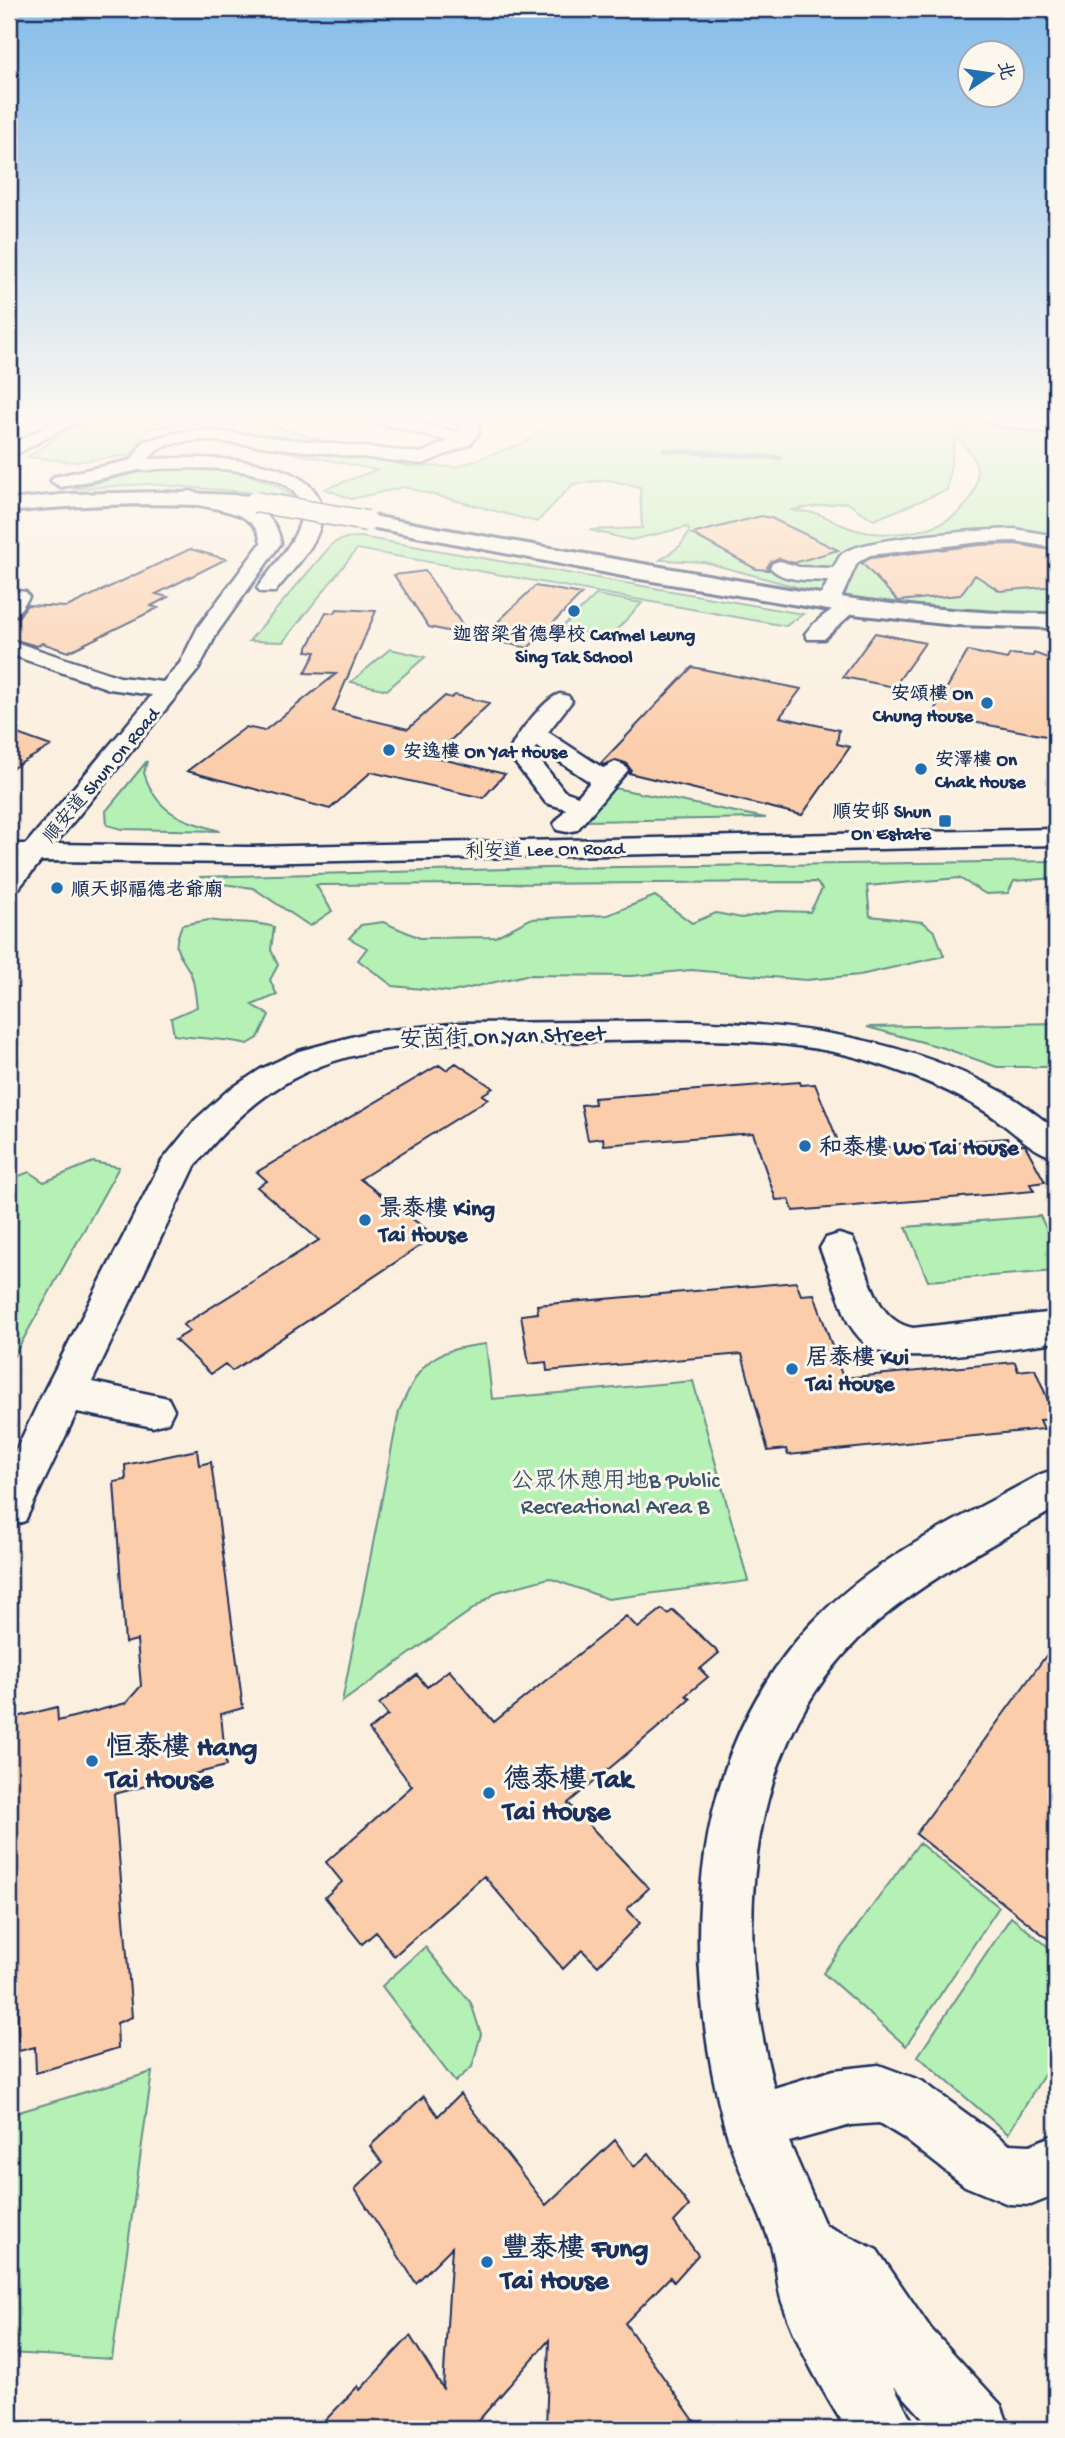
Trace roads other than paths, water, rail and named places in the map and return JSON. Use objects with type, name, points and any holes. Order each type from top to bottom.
[{"type":"main road","points":[[430,533],[628,570],[671,575],[960,632],[1056,634]]},
{"type":"main road","points":[[834,608],[957,619],[1056,621]]},
{"type":"street","name":"順安道 Shun On Road","points":[[9,882],[22,853],[190,665],[206,632],[265,554],[271,543],[270,533]]},
{"type":"street","points":[[254,607],[303,533]]},
{"type":"street","points":[[780,567],[796,573],[841,562],[865,550],[980,536],[1015,535],[1056,542]]},
{"type":"street","points":[[816,634],[834,608],[841,562]]},
{"type":"street","name":"順安道 Shun On Road","points":[[190,665],[234,635]]},
{"type":"street","points":[[9,647],[105,681],[170,690]]},
{"type":"street","points":[[560,701],[522,747],[522,755],[555,797],[583,806]]},
{"type":"street","points":[[533,733],[610,775],[549,847]]},
{"type":"street","name":"利安道 Lee On Road","points":[[22,853],[248,855],[1056,837]]},
{"type":"street","name":"安茵街 On Yan Street","points":[[9,1508],[180,1161],[196,1140],[235,1102],[272,1076],[313,1058],[359,1044],[455,1033],[676,1030],[767,1033],[814,1038],[879,1051],[958,1080],[1006,1107],[1056,1146]]},
{"type":"street","points":[[839,1248],[868,1322],[887,1338],[913,1343],[1056,1327]]},
{"type":"street","points":[[64,1393],[153,1410]]},
{"type":"street","points":[[883,2429],[823,2326],[813,2303],[802,2247],[754,2124],[732,2031],[726,1985],[724,1920],[729,1860],[739,1803],[756,1752],[785,1697],[805,1667],[835,1631],[894,1580],[1056,1487]]},
{"type":"street","points":[[754,2124],[856,2095],[876,2094],[896,2098],[915,2108],[971,2157],[992,2169],[1014,2174],[1035,2174],[1056,2164]]},
{"type":"street","points":[[802,2247],[855,2272],[908,2352],[947,2399],[977,2429]]},
{"type":"place","name":"迦密梁省德學校 Carmel Leung Sing Tak School","points":[[574,611]]},
{"type":"place","name":"安頌樓 On Chung House","points":[[987,703]]},
{"type":"place","name":"安逸樓 On Yat House","points":[[389,750]]},
{"type":"place","name":"安澤樓 On Chak House","points":[[921,769]]},
{"type":"place","name":"順安邨 Shun On Estate","points":[[945,821]]},
{"type":"place","name":"順天邨福德老爺廟","points":[[57,888]]},
{"type":"place","name":"和泰樓 Wo Tai House","points":[[805,1146]]},
{"type":"place","name":"景泰樓 King Tai House","points":[[365,1220]]},
{"type":"place","name":"居泰樓 Kui Tai House","points":[[792,1369]]},
{"type":"place","name":"恒泰樓 Hang Tai House","points":[[92,1761]]},
{"type":"place","name":"德泰樓 Tak Tai House","points":[[489,1793]]},
{"type":"place","name":"豐泰樓 Fung Tai House","points":[[487,2262]]},
{"type":"park label","name":"公眾休憩用地B Public Recreational Area B","points":[[615,1492]]}]
